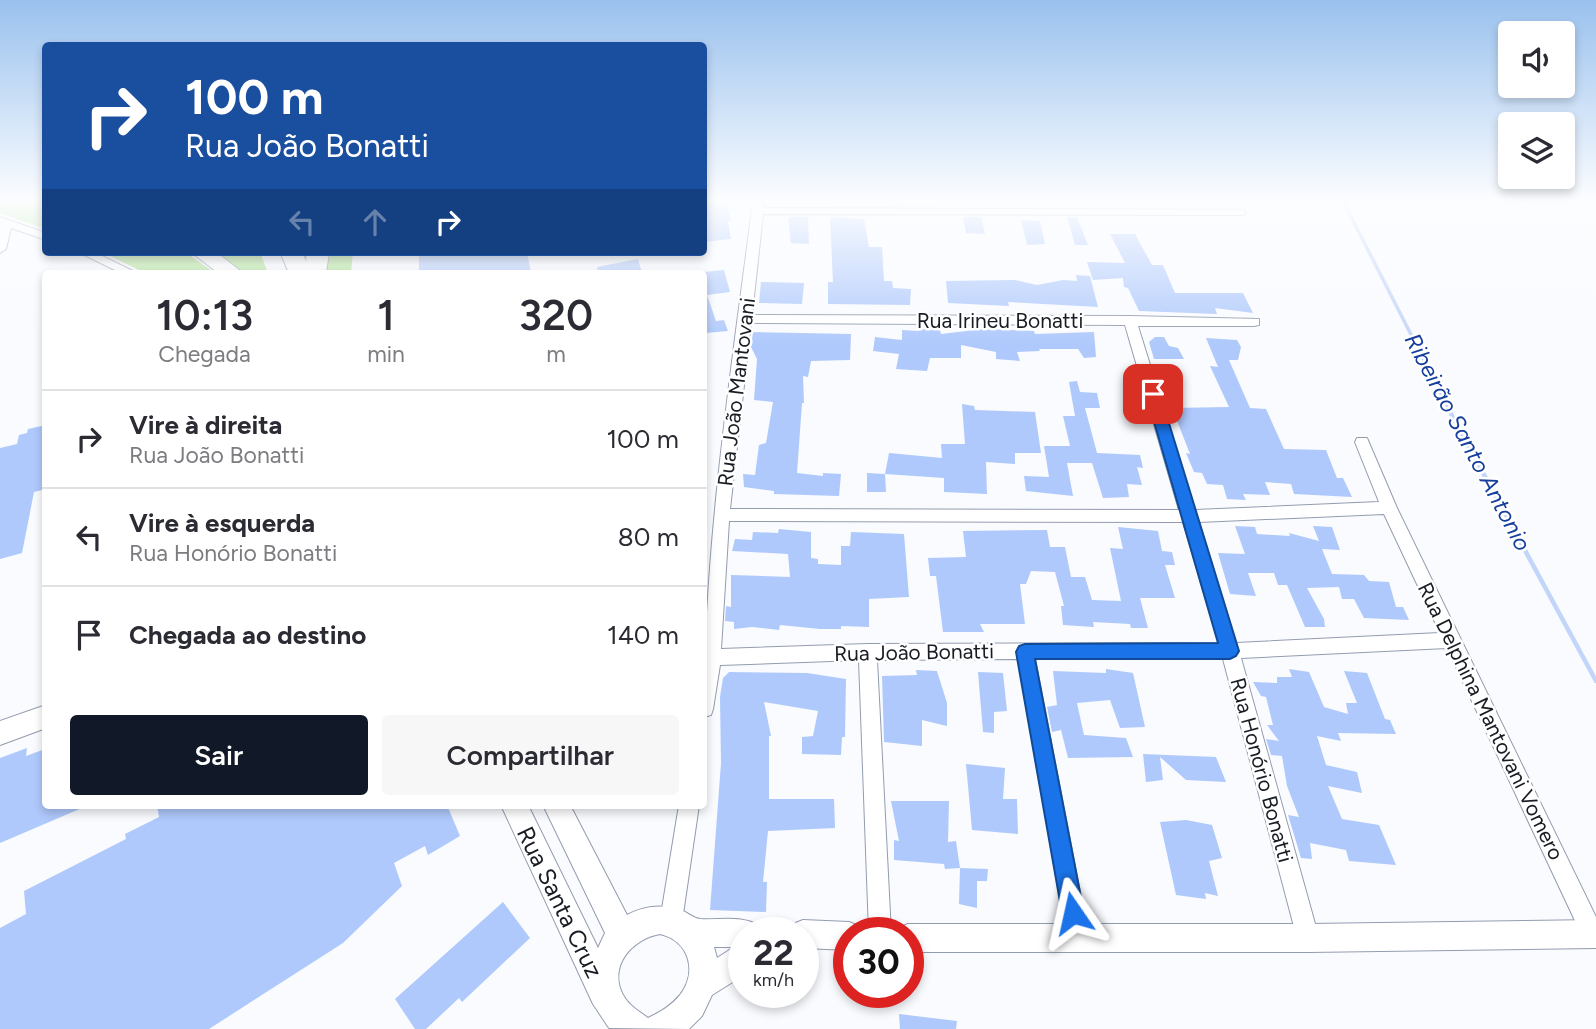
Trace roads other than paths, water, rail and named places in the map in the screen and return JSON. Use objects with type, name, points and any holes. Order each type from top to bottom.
[{"type":"highway","points":[[208,256],[228,270]]},
{"type":"main road","points":[[0,733],[42,717]]},
{"type":"main road","name":"Rua Santa Cruz","points":[[516,809],[614,1013],[625,1023],[638,1029]]},
{"type":"main road","points":[[527,832],[558,809]]},
{"type":"main road","name":"Rua Santa Cruz","points":[[558,809],[622,936]]},
{"type":"main road","points":[[607,999],[604,983],[606,965],[612,950],[622,936],[645,921],[728,932]]},
{"type":"main road","points":[[665,1028],[690,1009],[702,984],[704,965],[700,948],[680,927]]},
{"type":"main road","points":[[924,937],[1308,938],[1594,934]]},
{"type":"main road","points":[[702,984],[728,968]]},
{"type":"street","name":"Rua João Mantovani","points":[[707,690],[712,657],[721,514],[754,249]]},
{"type":"street","points":[[93,256],[124,270]]},
{"type":"street","name":"Rua Irineu Bonatti","points":[[746,319],[1254,322]]},
{"type":"street","name":"Rua Honório Bonatti","points":[[1130,320],[1230,651],[1308,938]]},
{"type":"street","points":[[721,514],[1190,516],[1389,508],[1362,442]]},
{"type":"street","name":"Rua Delphina Mantovani Vomero","points":[[1389,508],[1594,934]]},
{"type":"street","name":"Rua João Bonatti","points":[[712,657],[868,652],[1230,651],[1451,640]]},
{"type":"street","points":[[868,652],[879,917]]},
{"type":"street","points":[[1025,652],[1078,939]]},
{"type":"street","points":[[680,927],[689,809]]},
{"type":"waterway","name":"Ribeirão Santo Antonio","points":[[1367,249],[1452,415]]},
{"type":"waterway","name":"Ribeirão Santo Antonio","points":[[1451,414],[1596,681]]}]
